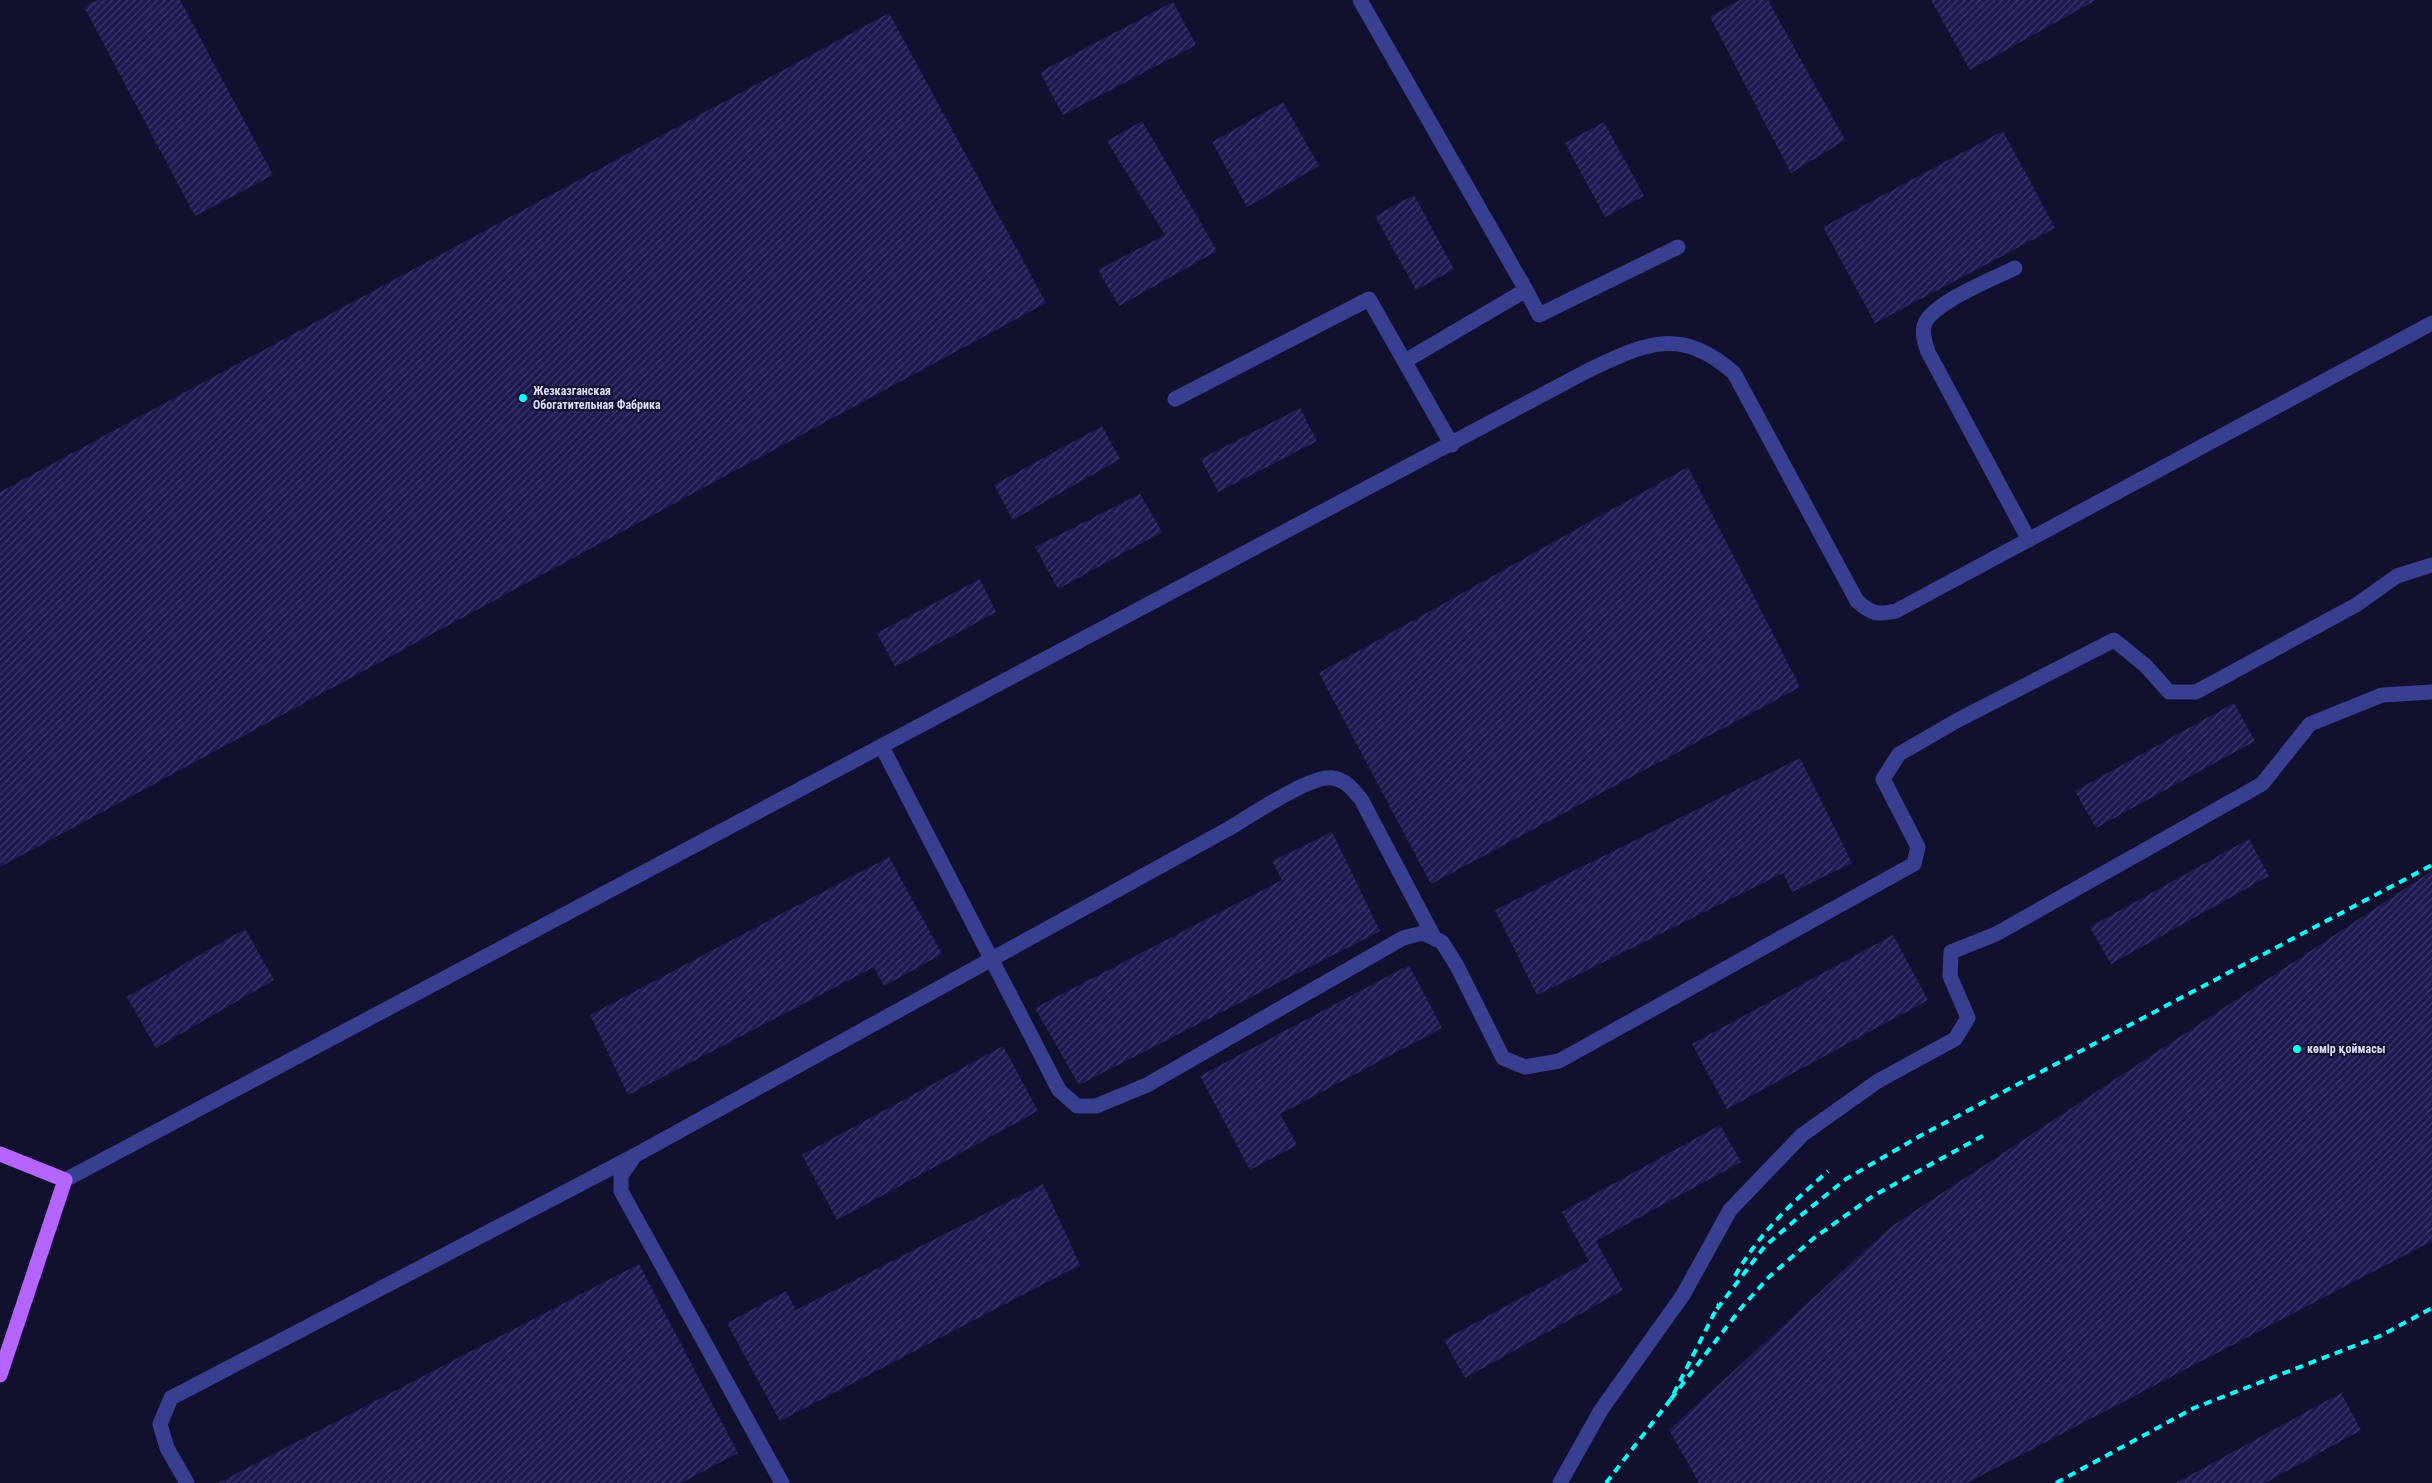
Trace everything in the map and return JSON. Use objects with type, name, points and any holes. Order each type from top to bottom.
[{"type":"main road","points":[[0,1154],[64,1180],[0,1375]]},
{"type":"street","points":[[1360,0],[1539,315],[1678,247]]},
{"type":"street","points":[[2014,268],[1957,297],[1934,312],[1924,324],[1923,337],[1928,352],[2029,540]]},
{"type":"street","points":[[1404,361],[1526,290]]},
{"type":"street","points":[[1175,399],[1369,299],[1452,444]]},
{"type":"street","points":[[64,1180],[1589,370],[1631,350],[1666,342],[1701,350],[1734,374],[1856,601],[1875,614],[1896,611],[2432,323]]},
{"type":"street","points":[[882,746],[1059,1090],[1077,1106],[1096,1106],[1146,1085],[1402,938],[1423,933],[1442,942],[1457,966],[1503,1058],[1525,1067],[1559,1061],[1914,864],[1918,848],[1883,779],[1899,754],[1958,720],[2114,640],[2146,666],[2169,692],[2196,692],[2356,605],[2398,576],[2432,565]]},
{"type":"street","points":[[1560,1483],[1601,1410],[1684,1295],[1730,1210],[1802,1135],[1878,1081],[1955,1040],[1968,1018],[1950,976],[1951,952],[1996,934],[2262,784],[2310,724],[2382,695],[2432,692]]},
{"type":"street","points":[[187,1483],[167,1448],[160,1424],[171,1398],[634,1156],[992,960],[1291,792],[1309,784],[1332,778],[1349,785],[1361,799],[1435,939]]},
{"type":"street","points":[[634,1156],[621,1175],[621,1191],[782,1483]]},
{"type":"building","points":[[98,0],[180,0],[273,175],[195,216],[84,7]]},
{"type":"building","points":[[1740,0],[1768,0],[1845,140],[1791,173],[1710,17]]},
{"type":"building","points":[[1931,0],[2096,0],[1970,70]]},
{"type":"building","points":[[1173,2],[1196,45],[1063,115],[1040,72]]},
{"type":"building","name":"Жезказганская Обогатительная Фабрика","points":[[889,13],[1046,303],[0,867],[0,492]]},
{"type":"building","points":[[1283,102],[1319,166],[1247,207],[1212,142]]},
{"type":"building","points":[[1142,121],[1217,251],[1119,306],[1098,270],[1165,235],[1107,141]]},
{"type":"building","points":[[1604,122],[1644,196],[1605,217],[1565,143]]},
{"type":"building","points":[[2003,131],[2055,228],[1875,323],[1823,227]]},
{"type":"building","points":[[1414,195],[1454,269],[1416,290],[1375,216]]},
{"type":"building","points":[[1300,408],[1317,441],[1218,492],[1201,459]]},
{"type":"building","points":[[1102,426],[1120,459],[1013,520],[994,485]]},
{"type":"building","points":[[1688,467],[1800,687],[1431,884],[1319,673]]},
{"type":"building","points":[[1140,494],[1162,532],[1058,589],[1035,547]]},
{"type":"building","points":[[980,579],[996,612],[895,667],[877,633]]},
{"type":"building","points":[[2234,703],[2255,741],[2096,828],[2075,791]]},
{"type":"building","points":[[1800,758],[1852,863],[1792,892],[1783,873],[1537,995],[1495,910]]},
{"type":"building","points":[[1332,832],[1380,931],[1079,1085],[1035,1008],[1282,880],[1272,861]]},
{"type":"building","points":[[2249,839],[2269,876],[2111,964],[2090,927]]},
{"type":"building","points":[[889,857],[942,954],[884,986],[874,967],[628,1095],[590,1015]]},
{"type":"building","name":"көмір қоймасы","points":[[2432,871],[2432,1241],[1967,1483],[1699,1483],[1669,1430],[1892,1226]]},
{"type":"building","points":[[245,929],[274,980],[156,1048],[127,997]]},
{"type":"building","points":[[1893,935],[1928,1000],[1727,1109],[1692,1044]]},
{"type":"building","points":[[1409,965],[1442,1028],[1280,1114],[1297,1145],[1250,1170],[1200,1076]]},
{"type":"building","points":[[1003,1046],[1038,1111],[837,1220],[802,1155]]},
{"type":"building","points":[[1720,1125],[1741,1162],[1596,1241],[1623,1290],[1465,1378],[1444,1340],[1589,1261],[1562,1212]]},
{"type":"building","points":[[1043,1184],[1080,1265],[780,1421],[727,1323],[786,1291],[796,1310]]},
{"type":"building","points":[[639,1264],[738,1453],[681,1483],[218,1483]]},
{"type":"building","points":[[2341,1393],[2361,1430],[2265,1483],[2176,1483]]},
{"type":"railway","points":[[1717,1309],[1765,1246],[1846,1179],[1920,1136],[2432,865]]},
{"type":"railway","points":[[1671,1399],[1742,1307],[1769,1277],[1814,1238],[1873,1196],[1988,1133]]},
{"type":"railway","points":[[1735,1276],[1755,1246],[1777,1219],[1828,1171]]},
{"type":"railway","points":[[1606,1483],[1671,1399],[1719,1304]]},
{"type":"railway","points":[[2056,1483],[2194,1408],[2380,1336],[2432,1308]]},
{"type":"place","name":"Жезказганская Обогатительная Фабрика","points":[[523,398]]},
{"type":"place","name":"көмір қоймасы","points":[[2297,1049]]}]
